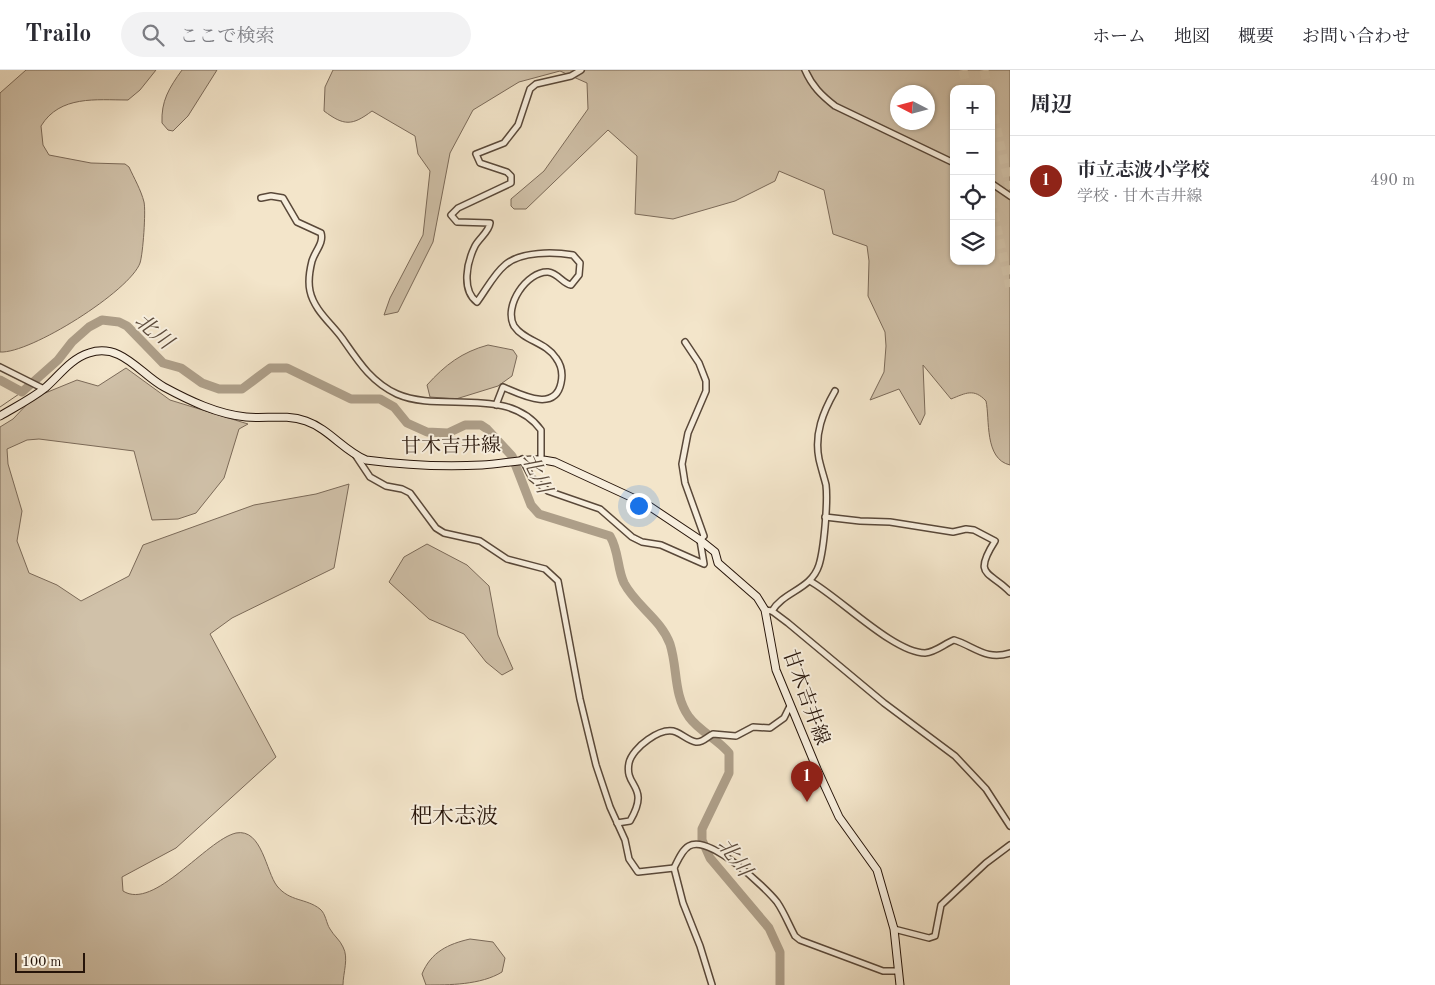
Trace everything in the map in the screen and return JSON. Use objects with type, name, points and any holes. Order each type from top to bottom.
[{"type":"main road","name":"甘木吉井線","points":[[0,416],[44,389],[70,363],[89,352],[113,352],[127,359],[163,386],[219,412],[247,417],[289,417],[307,421],[356,456],[382,462],[439,465],[484,465],[522,459],[541,459],[555,462],[646,504],[715,552],[718,563],[769,610],[776,670],[790,706],[838,817],[877,870],[894,929],[900,985]]},
{"type":"street","points":[[496,405],[503,386],[535,399],[547,399],[557,394],[561,385],[562,374],[558,361],[545,347],[520,333],[514,325],[511,316],[512,305],[522,288],[538,275],[545,272],[552,273],[568,285],[571,285],[579,275],[580,263],[573,254],[563,253],[514,259],[504,266],[477,302],[471,298],[468,291],[470,260],[476,245],[489,228],[490,223],[458,222],[451,215],[458,208],[511,184],[511,176],[507,172],[480,163],[476,154],[504,142],[522,116],[530,89],[536,84],[571,76],[581,70]]},
{"type":"street","points":[[805,70],[811,83],[820,95],[835,106],[950,161]]},
{"type":"street","points":[[995,186],[1010,196]]},
{"type":"street","points":[[261,198],[271,196],[283,198],[297,222],[321,233],[322,240],[312,262],[310,292],[319,310],[374,380],[396,394],[408,398],[496,405],[521,414],[538,426],[542,436],[541,459]]},
{"type":"street","points":[[522,459],[532,478],[548,491],[600,509],[632,537],[642,542],[674,550],[701,565],[705,561],[700,540],[704,536],[685,483],[682,464],[688,434],[706,391],[706,381],[699,362],[686,342]]},
{"type":"street","points":[[0,367],[44,389]]},
{"type":"street","points":[[835,391],[827,404],[818,431],[818,458],[826,484],[820,564],[810,581],[785,595],[769,610],[892,709],[955,756],[986,789],[1010,826]]},
{"type":"street","points":[[356,456],[370,477],[386,486],[402,489],[410,493],[436,528],[444,533],[480,540],[507,559],[545,569],[558,581],[586,728],[607,798],[625,840],[629,859],[638,872],[674,868],[690,846],[702,844],[717,849],[768,892],[778,903],[795,936],[800,940],[883,971],[898,971]]},
{"type":"street","points":[[825,517],[890,522],[953,532],[966,529],[974,530],[995,541],[986,559],[984,568],[987,575],[1010,592]]},
{"type":"street","points":[[810,581],[837,598],[885,636],[911,651],[930,652],[954,640],[980,653],[999,655],[1010,653]]},
{"type":"street","points":[[617,824],[630,821],[638,806],[639,797],[629,769],[629,761],[649,737],[674,731],[696,742],[701,742],[713,734],[736,736],[753,727],[773,726],[784,718],[790,706]]},
{"type":"street","points":[[894,929],[929,938],[935,936],[941,905],[986,863],[1010,844]]},
{"type":"street","points":[[674,868],[683,904],[700,946],[712,985]]},
{"type":"shaded area","points":[[26,70],[156,70],[140,90],[128,100],[91,100],[68,104],[49,116],[41,126],[43,145],[49,155],[91,163],[125,164],[129,167],[144,202],[143,242],[140,263],[132,275],[99,304],[78,319],[33,343],[14,350],[0,352],[0,93]]},
{"type":"shaded area","points":[[182,70],[217,70],[188,116],[173,131],[168,130],[162,123],[164,101]]},
{"type":"shaded area","points":[[333,70],[1010,70],[1010,465],[996,455],[992,447],[986,401],[974,393],[951,399],[923,365],[925,414],[920,425],[899,389],[870,400],[884,372],[886,346],[885,332],[868,296],[869,261],[867,246],[833,234],[824,190],[779,171],[775,181],[735,201],[673,219],[635,214],[637,156],[608,130],[526,209],[514,209],[511,206],[511,199],[544,171],[588,109],[587,83],[560,71],[519,82],[473,110],[450,153],[433,242],[398,312],[384,315],[390,298],[423,235],[430,171],[418,154],[415,136],[372,111],[353,122],[343,122],[324,111],[325,87]]},
{"type":"shaded area","points":[[488,345],[513,350],[517,356],[512,376],[498,386],[456,399],[430,397],[427,385],[440,371],[462,355]]},
{"type":"shaded area","points":[[126,368],[170,400],[248,424],[239,429],[224,478],[196,513],[178,519],[152,520],[134,451],[39,439],[27,440],[7,449],[8,464],[22,511],[17,541],[29,573],[57,585],[81,601],[129,576],[143,545],[254,505],[316,494],[349,484],[334,568],[232,618],[210,634],[276,757],[176,848],[122,877],[123,891],[136,895],[150,891],[180,872],[224,838],[236,833],[245,833],[252,837],[262,852],[277,886],[287,895],[309,903],[324,913],[329,927],[345,951],[346,961],[343,985],[0,985],[0,427],[13,419],[33,398],[77,380],[98,386]]},
{"type":"shaded area","points":[[427,544],[467,565],[489,586],[498,635],[513,669],[502,675],[486,662],[464,634],[429,619],[389,582],[404,557]]},
{"type":"shaded area","points":[[470,939],[493,942],[505,958],[502,972],[475,982],[426,985],[422,974],[430,960],[448,946]]},
{"type":"waterway","name":"北川","points":[[0,380],[22,392],[58,360],[72,342],[89,327],[102,320],[119,322],[127,326],[163,363],[181,368],[202,383],[219,389],[242,389],[270,368],[287,368],[351,399],[380,399],[394,407],[407,423],[427,432],[448,433],[465,425],[481,425],[487,429],[512,456],[531,505],[539,514],[610,536],[624,583],[635,599],[661,627],[670,644],[678,690],[684,708],[693,722],[729,753],[729,773],[702,829],[702,840],[710,858],[769,928],[780,952],[780,985]]},
{"type":"waterway","points":[[0,407],[22,392]]},
{"type":"tunnel","points":[[963,70],[966,85]]},
{"type":"tunnel","points":[[984,70],[987,85]]},
{"type":"tunnel","points":[[995,120],[1010,189]]},
{"type":"tunnel","points":[[995,218],[1010,287]]},
{"type":"place","name":"市立志波小学校","points":[[807,802]]},
{"type":"district","name":"杷木志波","points":[[454,815]]}]
